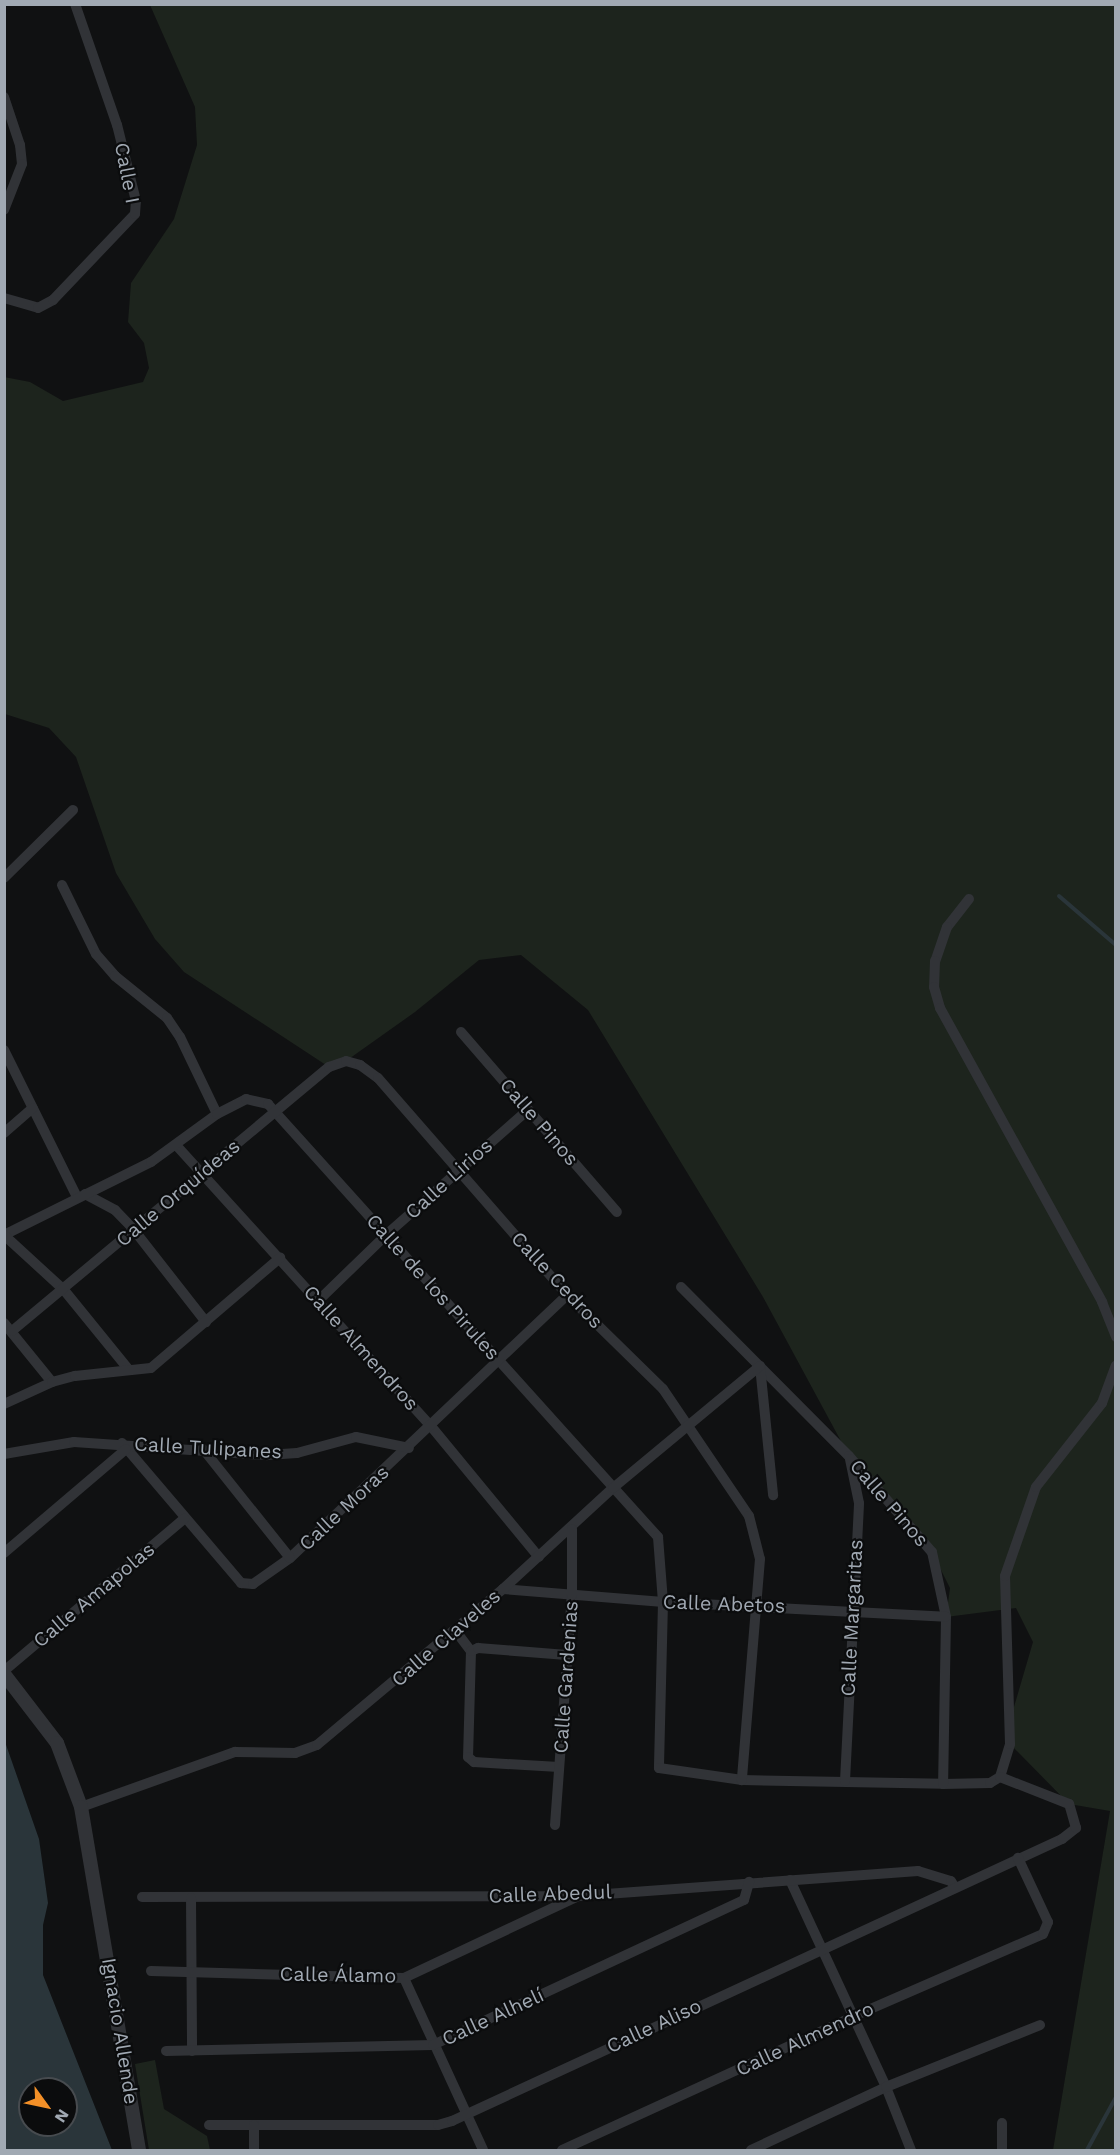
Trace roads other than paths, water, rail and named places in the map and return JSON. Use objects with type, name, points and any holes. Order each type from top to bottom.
[{"type":"street","name":"Calle I","points":[[4,298],[38,308],[53,300],[135,214],[136,201],[119,133],[75,4]]},
{"type":"street","points":[[4,97],[20,145],[22,164],[4,210]]},
{"type":"street","points":[[4,878],[73,810]]},
{"type":"street","points":[[62,885],[96,954],[116,976],[167,1018],[180,1037],[217,1114],[176,1145],[4,1235],[64,1290],[129,1370]]},
{"type":"street","points":[[969,899],[947,927],[935,961],[934,987],[940,1008],[1102,1302],[1116,1337]]},
{"type":"street","name":"Calle Pinos","points":[[461,1032],[617,1212]]},
{"type":"street","points":[[4,1050],[81,1196],[114,1210],[134,1230],[206,1322]]},
{"type":"street","name":"Calle Orquídeas","points":[[8,1327],[64,1290],[329,1066],[346,1061]]},
{"type":"street","name":"Calle Cedros","points":[[346,1061],[360,1065],[378,1078],[567,1296],[663,1389],[689,1424],[749,1516],[760,1558],[742,1780]]},
{"type":"street","name":"Calle de los Pirules","points":[[217,1114],[246,1099],[258,1100],[276,1111],[658,1537],[663,1602],[659,1768],[742,1780]]},
{"type":"street","points":[[4,1133],[33,1108]]},
{"type":"street","name":"Calle Lirios","points":[[319,1300],[457,1170],[528,1110]]},
{"type":"street","name":"Calle Almendros","points":[[176,1145],[430,1425],[539,1557]]},
{"type":"street","points":[[4,1404],[52,1382],[99,1371],[150,1368],[280,1258]]},
{"type":"street","name":"Calle Pinos","points":[[681,1287],[849,1456],[932,1552],[946,1617],[943,1784]]},
{"type":"street","name":"Calle Moras","points":[[124,1446],[184,1519],[246,1585],[290,1558],[500,1362],[567,1296]]},
{"type":"street","points":[[8,1327],[52,1382]]},
{"type":"street","points":[[742,1780],[943,1784],[990,1783],[1000,1777],[1010,1744],[1005,1576],[1036,1487],[1102,1403],[1116,1365]]},
{"type":"street","points":[[760,1366],[773,1495]]},
{"type":"street","name":"Calle Claveles","points":[[81,1807],[235,1752],[295,1753],[317,1745],[503,1589],[572,1529],[613,1488],[760,1366]]},
{"type":"street","name":"Calle Tulipanes","points":[[4,1454],[53,1444],[204,1449],[267,1455],[297,1453],[356,1437],[409,1448]]},
{"type":"street","points":[[4,1553],[124,1446]]},
{"type":"street","points":[[204,1449],[290,1558]]},
{"type":"street","name":"Calle Margaritas","points":[[845,1782],[851,1610],[859,1503],[849,1456]]},
{"type":"street","name":"Calle Amapolas","points":[[4,1673],[184,1519]]},
{"type":"street","name":"Calle Gardenias","points":[[555,1825],[572,1595],[572,1529]]},
{"type":"street","name":"Calle Abetos","points":[[503,1589],[663,1602],[757,1605],[946,1617]]},
{"type":"street","points":[[455,1630],[471,1651],[468,1757],[474,1762],[559,1767]]},
{"type":"street","points":[[471,1651],[478,1648],[567,1655]]},
{"type":"street","name":"Ignacio Allende","points":[[4,1673],[57,1743],[81,1807],[139,2151]]},
{"type":"street","name":"Calle Aliso","points":[[209,2125],[438,2126],[466,2114],[954,1886],[1062,1839],[1076,1828],[1069,1804],[1000,1777]]},
{"type":"street","name":"Calle Almendro","points":[[562,2151],[1048,1928],[1018,1858]]},
{"type":"street","name":"Calle Abedul","points":[[142,1897],[579,1896],[918,1871],[951,1881],[954,1886]]},
{"type":"street","points":[[790,1880],[886,2087],[911,2151]]},
{"type":"street","name":"Calle Alhelí","points":[[166,2051],[433,2045],[744,1900],[749,1882]]},
{"type":"street","name":"Calle Álamo","points":[[151,1971],[404,1978],[579,1896]]},
{"type":"street","points":[[191,1898],[192,2052]]},
{"type":"street","points":[[404,1978],[483,2151]]},
{"type":"street","points":[[751,2151],[886,2087],[1040,2025]]},
{"type":"street","points":[[1002,2123],[1002,2151]]},
{"type":"street","points":[[254,2125],[254,2151]]},
{"type":"waterway","points":[[1059,896],[1116,945]]},
{"type":"waterway","points":[[1087,2150],[1116,2097]]}]
